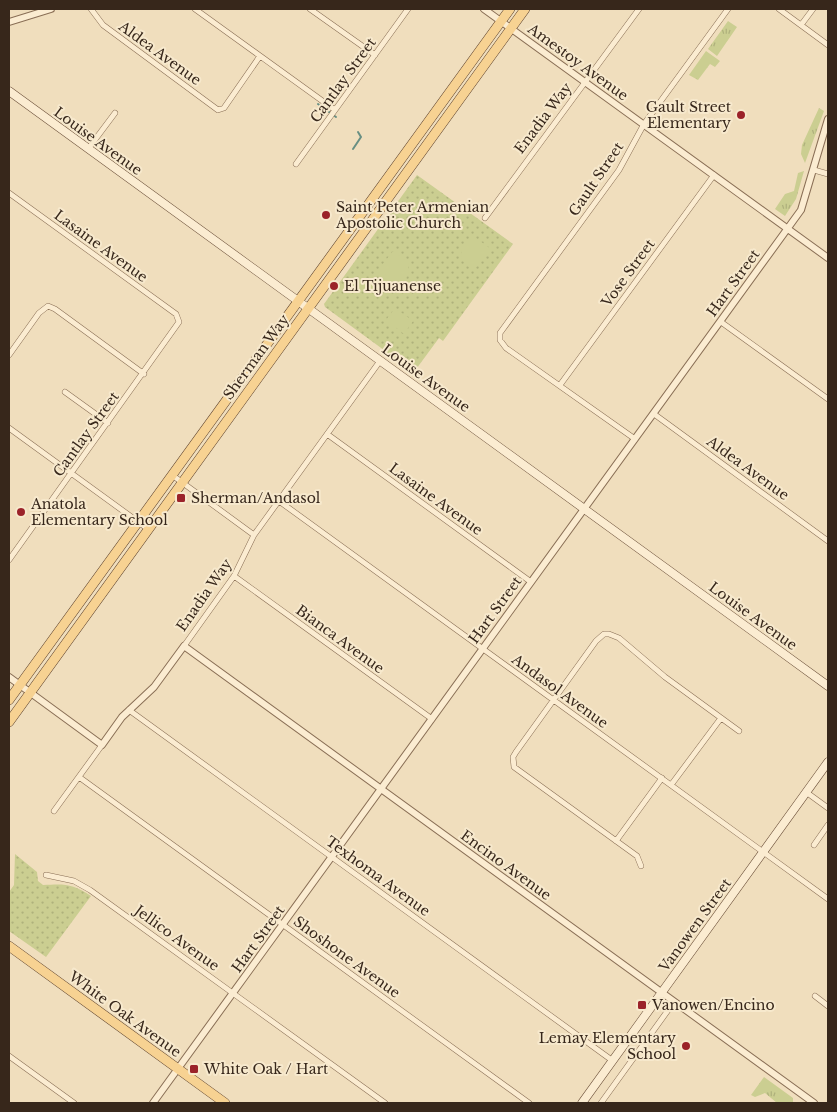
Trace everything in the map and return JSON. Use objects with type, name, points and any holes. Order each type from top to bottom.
[{"type":"main road","name":"Sherman Way","points":[[9,700],[510,9]]},
{"type":"main road","name":"Sherman Way","points":[[9,722],[525,9]]},
{"type":"main road","name":"Louise Avenue","points":[[9,91],[828,686]]},
{"type":"main road","name":"Vanowen Street","points":[[582,1103],[828,762]]},
{"type":"main road","name":"White Oak Avenue","points":[[9,946],[225,1103]]},
{"type":"street","points":[[9,22],[41,10],[51,9]]},
{"type":"street","name":"Aldea Avenue","points":[[91,9],[103,25],[220,110],[224,108],[260,56]]},
{"type":"street","points":[[195,9],[335,110]]},
{"type":"street","points":[[310,9],[375,55]]},
{"type":"street","name":"Cantlay Street","points":[[296,164],[408,9]]},
{"type":"street","name":"Amestoy Avenue","points":[[484,9],[828,258]]},
{"type":"street","name":"Enadia Way","points":[[485,218],[639,9]]},
{"type":"street","name":"Gault Street","points":[[560,385],[506,348],[499,337],[501,329],[619,170],[644,124],[728,9]]},
{"type":"street","points":[[779,9],[828,45]]},
{"type":"street","points":[[801,25],[813,9]]},
{"type":"street","points":[[88,149],[115,113]]},
{"type":"street","name":"Hart Street","points":[[154,1103],[788,228],[803,206],[828,119]]},
{"type":"street","points":[[814,170],[828,174]]},
{"type":"street","name":"Vose Street","points":[[560,385],[714,175]]},
{"type":"street","name":"Lasaine Avenue","points":[[9,193],[176,314],[179,319]]},
{"type":"street","points":[[9,355],[39,313],[48,306],[54,308],[144,374]]},
{"type":"street","name":"Cantlay Street","points":[[9,560],[144,374],[176,328],[179,319]]},
{"type":"street","points":[[721,322],[828,399]]},
{"type":"street","name":"Enadia Way","points":[[54,812],[129,710],[154,687],[184,646],[234,576],[254,535],[380,361]]},
{"type":"street","points":[[560,385],[635,439]]},
{"type":"street","points":[[65,392],[108,423]]},
{"type":"street","name":"Aldea Avenue","points":[[654,414],[828,541]]},
{"type":"street","points":[[9,428],[148,529]]},
{"type":"street","name":"Lasaine Avenue","points":[[327,434],[531,582]]},
{"type":"street","points":[[172,475],[254,535]]},
{"type":"street","name":"Andasol Avenue","points":[[279,501],[828,899]]},
{"type":"street","name":"Bianca Avenue","points":[[234,576],[432,719]]},
{"type":"street","points":[[642,866],[637,856],[518,772],[513,762],[516,752],[596,641],[604,634],[619,638],[665,677],[739,731]]},
{"type":"street","name":"Encino Avenue","points":[[184,646],[662,993],[805,1101],[814,1103]]},
{"type":"street","points":[[9,677],[102,745]]},
{"type":"street","name":"Texhoma Avenue","points":[[129,710],[612,1061]]},
{"type":"street","points":[[671,785],[721,718]]},
{"type":"street","name":"Shoshone Avenue","points":[[79,778],[529,1103]]},
{"type":"street","points":[[616,841],[662,778]]},
{"type":"street","points":[[806,792],[828,808]]},
{"type":"street","points":[[814,844],[828,825]]},
{"type":"street","name":"Jellico Avenue","points":[[46,876],[74,881],[90,890],[385,1103]]},
{"type":"street","points":[[814,996],[828,1006]]},
{"type":"street","points":[[601,1103],[674,1002]]},
{"type":"street","points":[[9,1056],[74,1103]]},
{"type":"green space","points":[[728,21],[737,27],[717,56],[708,49]]},
{"type":"green space","points":[[706,51],[720,61],[715,67],[710,64],[698,80],[689,75]]},
{"type":"green space","points":[[819,108],[824,111],[805,163],[801,154],[802,145]]},
{"type":"green space","points":[[804,171],[796,199],[785,216],[775,209],[785,194],[794,191],[798,173]]},
{"type":"green space","points":[[417,175],[513,244],[443,341],[439,338],[414,372],[325,307],[324,304]]},
{"type":"green space","points":[[473,236],[491,249],[473,271],[462,260],[461,249]]},
{"type":"green space","points":[[393,251],[408,263],[409,274],[398,289],[376,273]]},
{"type":"green space","points":[[395,308],[413,321],[404,334],[386,320]]},
{"type":"green space","points":[[15,854],[37,872],[38,881],[43,885],[68,885],[91,896],[46,957],[9,931],[9,892],[14,885]]},
{"type":"green space","points":[[764,1077],[793,1098],[793,1103],[777,1103],[765,1093],[755,1097],[751,1095]]},
{"type":"waterway","points":[[318,104],[336,117]]},
{"type":"waterway","points":[[353,149],[361,137],[358,132]]},
{"type":"place","name":"Gault Street Elementary","points":[[741,115]]},
{"type":"place","name":"Saint Peter Armenian Apostolic Church","points":[[326,215]]},
{"type":"place","name":"El Tijuanense","points":[[334,286]]},
{"type":"place","name":"Sherman/Andasol","points":[[181,498]]},
{"type":"place","name":"Anatola Elementary School","points":[[21,512]]},
{"type":"place","name":"Vanowen/Encino","points":[[642,1005]]},
{"type":"place","name":"Lemay Elementary School","points":[[686,1046]]},
{"type":"place","name":"White Oak / Hart","points":[[194,1069]]}]
